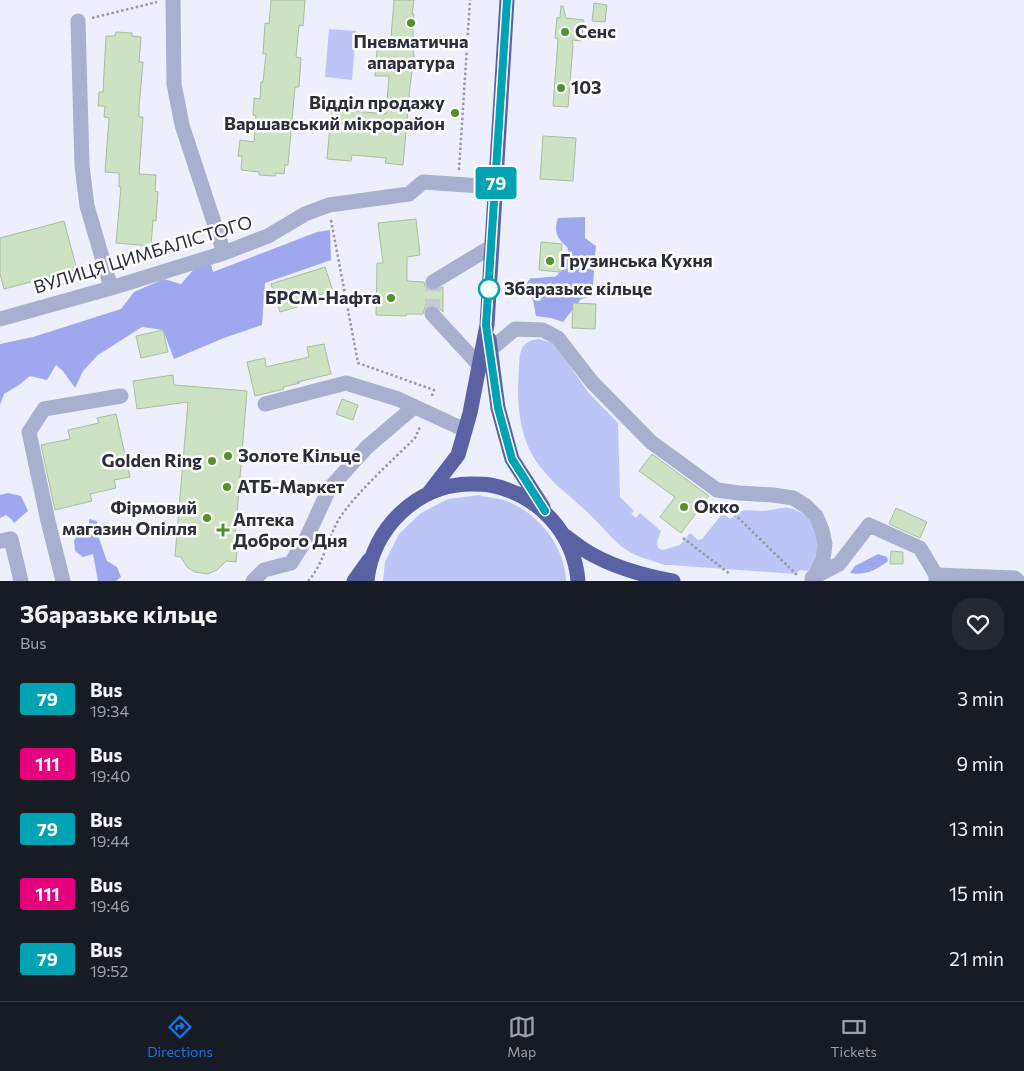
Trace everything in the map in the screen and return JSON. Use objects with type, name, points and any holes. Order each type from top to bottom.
[{"type":"highway","points":[[428,494],[458,455],[480,366],[486,325],[507,0]]},
{"type":"highway","points":[[486,325],[491,349],[498,408],[512,459],[545,511],[565,536],[577,565],[578,581]]},
{"type":"highway","points":[[354,581],[373,555],[382,536],[394,518],[410,504],[428,494],[458,484],[489,484],[519,494],[545,511]]},
{"type":"highway","points":[[565,536],[594,556],[641,574],[673,581]]},
{"type":"highway","points":[[367,581],[373,555]]},
{"type":"lane","points":[[165,1],[174,84],[182,125],[224,253]]},
{"type":"lane","points":[[78,21],[82,166],[86,198],[111,288]]},
{"type":"lane","name":"ВУЛИЦЯ ЦИМБАЛІСТОГО","points":[[0,319],[111,288],[224,253],[268,236],[305,214],[329,205],[409,194],[423,182],[496,187]]},
{"type":"lane","points":[[433,282],[491,247]]},
{"type":"lane","points":[[432,314],[480,366]]},
{"type":"lane","points":[[491,349],[515,329],[543,330],[558,338],[592,382],[651,442],[717,490],[792,498],[806,506],[816,516],[825,544],[823,559],[808,579]]},
{"type":"lane","points":[[265,404],[346,383],[398,399],[465,430]]},
{"type":"lane","points":[[63,581],[29,432],[44,409],[121,396]]},
{"type":"lane","points":[[253,581],[264,570],[291,563],[306,539],[329,489],[366,447],[420,410]]},
{"type":"lane","points":[[808,579],[839,564],[869,525],[920,548],[936,578],[1015,578],[1018,581]]},
{"type":"lane","points":[[0,541],[12,539],[21,581]]},
{"type":"path","points":[[458,184],[470,0]]},
{"type":"path","points":[[78,21],[165,1]]},
{"type":"path","points":[[308,581],[316,573],[340,517],[359,494],[415,438],[420,410],[434,390],[358,363],[329,205]]},
{"type":"path","points":[[717,490],[724,505],[808,579]]},
{"type":"path","points":[[683,538],[730,574]]},
{"type":"shaded area","points":[[329,29],[356,31],[352,80],[325,77]]},
{"type":"shaded area","points":[[585,217],[585,238],[596,246],[595,255],[591,262],[594,272],[592,296],[581,299],[563,322],[536,316],[533,300],[524,286],[531,278],[555,277],[566,266],[568,248],[556,232],[558,218]]},
{"type":"shaded area","points":[[330,230],[331,260],[265,283],[262,325],[224,338],[174,359],[163,330],[142,327],[98,355],[83,371],[75,388],[63,371],[56,365],[47,380],[30,376],[4,394],[0,405],[0,344],[33,337],[121,309],[134,292],[164,279],[181,284],[208,253],[213,272],[317,232]]},
{"type":"shaded area","points":[[539,339],[552,343],[558,348],[587,391],[618,423],[620,497],[634,511],[631,514],[636,518],[640,513],[661,531],[657,542],[658,548],[662,550],[680,545],[690,533],[698,540],[702,539],[723,513],[730,519],[745,511],[789,508],[807,518],[813,525],[816,534],[816,554],[808,571],[800,570],[795,574],[664,565],[629,552],[620,546],[592,516],[548,476],[529,448],[524,435],[519,409],[518,382],[520,358],[524,345],[532,340]]},
{"type":"shaded area","points":[[8,493],[21,496],[28,511],[14,523],[6,515],[0,518],[0,495]]},
{"type":"shaded area","points":[[479,495],[509,502],[531,515],[556,544],[565,568],[566,581],[383,581],[385,562],[399,534],[421,513],[448,499]]},
{"type":"shaded area","points":[[89,519],[97,521],[99,538],[107,561],[117,567],[121,577],[116,581],[98,581],[93,554],[83,557],[75,551],[74,541],[78,533],[89,530]]},
{"type":"shaded area","points":[[878,554],[887,557],[888,561],[870,572],[850,573],[855,566]]},
{"type":"building","points":[[271,0],[305,0],[303,26],[299,25],[296,57],[301,58],[299,87],[295,87],[288,165],[285,165],[284,174],[276,173],[275,176],[259,175],[259,172],[241,170],[242,156],[238,156],[240,140],[254,142],[256,116],[253,115],[254,98],[260,99],[261,82],[263,82],[266,54],[263,54],[265,23],[269,24]]},
{"type":"building","points":[[394,0],[414,0],[412,14],[414,14],[414,59],[403,165],[385,163],[386,158],[352,155],[351,161],[327,159],[332,103],[356,105],[355,111],[386,114],[389,76],[375,76],[378,37],[391,38]]},
{"type":"building","points":[[594,3],[607,5],[605,22],[592,21]]},
{"type":"building","points":[[561,6],[563,6],[566,18],[584,20],[581,41],[572,40],[568,107],[553,106],[558,39],[555,38],[557,17],[560,18]]},
{"type":"building","points":[[116,32],[132,33],[132,36],[141,37],[139,62],[143,62],[139,117],[143,117],[139,174],[156,175],[155,191],[158,192],[156,221],[153,220],[151,246],[116,243],[121,187],[119,187],[119,173],[105,172],[109,118],[104,117],[105,106],[98,106],[99,92],[103,92],[106,36],[115,36]]},
{"type":"building","points":[[543,136],[576,138],[573,181],[540,179]]},
{"type":"building","points":[[416,219],[420,255],[407,257],[407,281],[424,282],[425,287],[433,291],[443,287],[443,312],[435,305],[430,305],[425,307],[423,314],[406,314],[406,316],[376,315],[377,263],[383,263],[378,223]]},
{"type":"building","points":[[64,221],[77,270],[4,289],[0,274],[0,238]]},
{"type":"building","points":[[541,242],[562,244],[560,272],[539,270]]},
{"type":"building","points":[[325,267],[333,291],[295,302],[297,307],[280,312],[271,284]]},
{"type":"building","points":[[573,303],[596,304],[595,329],[572,328]]},
{"type":"building","points":[[163,330],[168,352],[141,358],[136,336]]},
{"type":"building","points":[[324,344],[331,374],[297,382],[300,383],[255,396],[247,362],[265,358],[266,367],[309,357],[307,347]]},
{"type":"building","name":"Golden Ring","points":[[173,375],[174,385],[247,391],[235,539],[238,539],[236,562],[226,561],[217,570],[208,574],[195,572],[187,567],[181,557],[175,556],[188,402],[137,409],[133,381]]},
{"type":"building","points":[[342,399],[358,405],[353,420],[336,414]]},
{"type":"building","points":[[116,414],[130,477],[114,480],[116,488],[90,494],[92,501],[55,510],[41,445],[70,439],[68,430],[99,423],[97,418]]},
{"type":"building","points":[[652,454],[709,496],[681,533],[660,517],[675,497],[639,471]]},
{"type":"building","points":[[896,508],[927,522],[920,538],[889,524]]},
{"type":"building","points":[[891,551],[903,552],[903,564],[890,564]]},
{"type":"tunnel","points":[[432,314],[433,282]]},
{"type":"bus line","name":"79","points":[[507,0],[486,325],[491,349],[498,408],[512,459],[545,511]]},
{"type":"place","name":"Пневматична апаратура","points":[[411,23]]},
{"type":"place","name":"Сенс","points":[[565,32]]},
{"type":"place","name":"103","points":[[561,88]]},
{"type":"place","name":"Відділ продажу Варшавський мікрорайон","points":[[455,113]]},
{"type":"place","name":"Грузинська Кухня","points":[[550,261]]},
{"type":"place","name":"Збаразьке кільце","points":[[489,289]]},
{"type":"place","name":"БРСМ-Нафта","points":[[391,298]]},
{"type":"place","name":"Золоте Кільце","points":[[228,456]]},
{"type":"place","name":"Golden Ring","points":[[212,461]]},
{"type":"place","name":"АТБ-Маркет","points":[[227,487]]},
{"type":"place","name":"Окко","points":[[684,507]]},
{"type":"place","name":"Фірмовий магазин Опілля","points":[[207,518]]},
{"type":"place","name":"Аптека Доброго Дня","points":[[223,530]]}]
